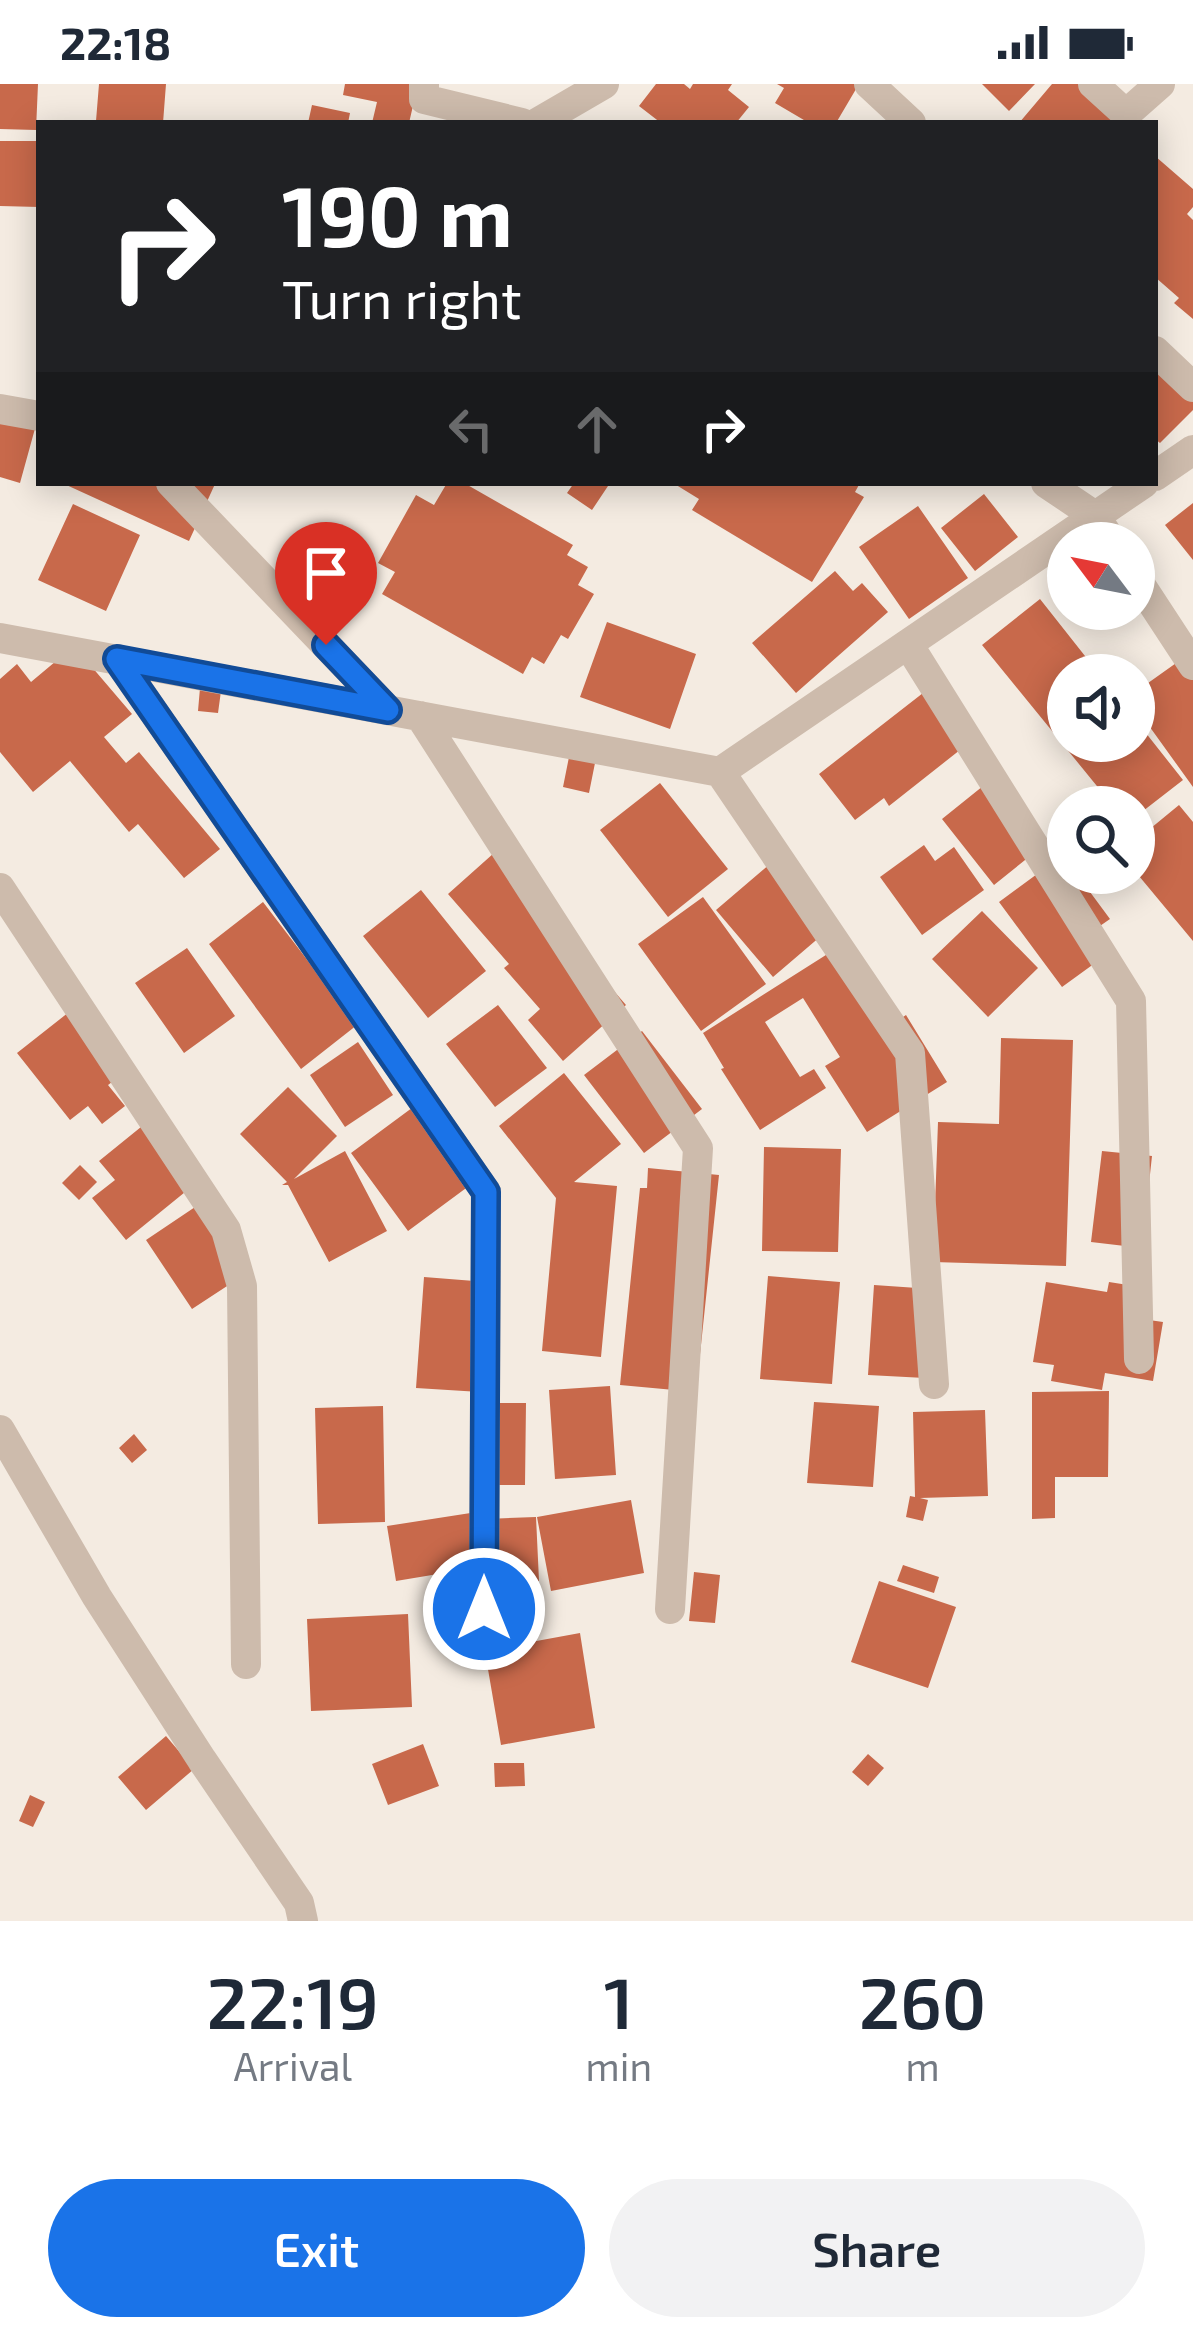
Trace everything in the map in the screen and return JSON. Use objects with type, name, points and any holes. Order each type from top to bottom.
[{"type":"street","points":[[424,84],[424,99],[510,120]]},
{"type":"street","points":[[542,120],[604,84]]},
{"type":"street","points":[[869,84],[907,120]]},
{"type":"street","points":[[1093,84],[1126,114],[1160,84]]},
{"type":"street","points":[[1158,354],[1193,387]]},
{"type":"street","points":[[0,409],[36,415]]},
{"type":"street","points":[[1158,474],[1193,450]]},
{"type":"street","points":[[175,486],[388,710]]},
{"type":"street","points":[[1050,486],[1099,522]]},
{"type":"street","points":[[0,638],[720,772],[1140,486]]},
{"type":"street","points":[[1155,607],[1193,664]]},
{"type":"street","points":[[908,644],[1131,1001],[1139,1359]]},
{"type":"street","points":[[117,659],[486,1192],[484,1609]]},
{"type":"street","points":[[420,716],[698,1148],[670,1609]]},
{"type":"street","points":[[720,772],[910,1053],[934,1384]]},
{"type":"street","points":[[0,888],[226,1230],[242,1286],[246,1664]]},
{"type":"street","points":[[0,1430],[97,1597],[299,1903],[303,1921]]},
{"type":"building","points":[[0,84],[38,84],[36,130],[0,129]]},
{"type":"building","points":[[99,84],[166,84],[163,120],[96,120]]},
{"type":"building","points":[[345,84],[418,84],[410,120],[373,120],[377,102],[343,95]]},
{"type":"building","points":[[656,84],[684,84],[690,89],[693,84],[732,84],[728,90],[749,107],[738,120],[657,120],[639,106]]},
{"type":"building","points":[[777,84],[859,84],[838,120],[804,120],[775,103],[784,88]]},
{"type":"building","points":[[982,84],[1035,84],[1009,111]]},
{"type":"building","points":[[1052,84],[1090,84],[1116,120],[1022,120]]},
{"type":"building","points":[[312,105],[350,113],[349,120],[309,120]]},
{"type":"building","points":[[0,141],[36,141],[36,207],[0,206]]},
{"type":"building","points":[[1158,159],[1193,189],[1193,207],[1187,214],[1193,220],[1193,319],[1174,303],[1179,298],[1158,280]]},
{"type":"building","points":[[1158,350],[1193,385],[1193,410],[1160,443]]},
{"type":"building","points":[[0,403],[36,413],[36,425],[20,483],[0,477]]},
{"type":"building","points":[[69,486],[214,486],[189,541]]},
{"type":"building","points":[[445,486],[469,486],[573,545],[567,555],[588,567],[578,585],[594,594],[568,639],[561,635],[544,664],[532,657],[523,674],[382,594],[395,572],[378,563],[416,495],[434,505]]},
{"type":"building","points":[[572,486],[608,486],[592,510],[567,493]]},
{"type":"building","points":[[678,486],[858,486],[855,492],[864,497],[812,582],[692,510],[699,499]]},
{"type":"building","points":[[984,494],[1018,537],[975,571],[941,528]]},
{"type":"building","points":[[1193,503],[1193,560],[1165,525]]},
{"type":"building","points":[[73,504],[140,535],[106,611],[38,580]]},
{"type":"building","points":[[918,506],[968,578],[909,619],[859,547]]},
{"type":"building","points":[[835,571],[853,591],[862,583],[888,612],[796,693],[752,643]]},
{"type":"building","points":[[1040,599],[1047,608],[1047,630],[1064,630],[1083,654],[1047,654],[1047,725],[982,645]]},
{"type":"building","points":[[607,622],[696,654],[670,729],[580,697]]},
{"type":"building","points":[[74,646],[132,714],[104,737],[126,763],[139,752],[220,849],[184,878],[138,824],[129,832],[70,761],[33,792],[0,752],[0,679],[17,664],[31,682]]},
{"type":"building","points":[[1186,656],[1193,666],[1193,787],[1155,734],[1155,678]]},
{"type":"building","points":[[200,688],[221,691],[218,713],[198,711]]},
{"type":"building","points":[[923,693],[965,746],[889,806],[884,798],[855,820],[819,774]]},
{"type":"building","points":[[1155,745],[1183,780],[1155,802],[1155,786],[1097,786],[1077,762],[1155,762]]},
{"type":"building","points":[[569,757],[595,763],[589,793],[563,787]]},
{"type":"building","points":[[993,778],[1045,844],[994,885],[942,819]]},
{"type":"building","points":[[660,783],[728,869],[668,917],[600,830]]},
{"type":"building","points":[[1179,805],[1193,822],[1193,941],[1154,894],[1155,825]]},
{"type":"building","points":[[924,845],[935,861],[954,847],[984,890],[922,935],[880,877]]},
{"type":"building","points":[[494,853],[626,1005],[563,1061],[528,1020],[540,1009],[504,968],[509,964],[448,894]]},
{"type":"building","points":[[778,857],[835,924],[773,977],[716,910]]},
{"type":"building","points":[[1047,867],[1047,894],[1092,894],[1110,919],[1097,928],[1113,950],[1062,987],[999,902]]},
{"type":"building","points":[[421,890],[486,971],[428,1018],[363,936]]},
{"type":"building","points":[[703,897],[766,984],[701,1031],[638,944]]},
{"type":"building","points":[[263,902],[357,1025],[301,1069],[209,944]]},
{"type":"building","points":[[982,911],[1038,968],[988,1017],[932,959]]},
{"type":"building","points":[[848,941],[897,1021],[906,1015],[947,1082],[867,1132],[825,1066],[840,1057],[803,998],[765,1022],[800,1077],[814,1069],[826,1088],[760,1130],[703,1033]]},
{"type":"building","points":[[187,948],[235,1016],[184,1053],[135,983]]},
{"type":"building","points":[[83,1001],[133,1066],[108,1085],[125,1106],[102,1124],[88,1106],[70,1120],[17,1053]]},
{"type":"building","points":[[498,1005],[547,1068],[495,1107],[446,1044]]},
{"type":"building","points":[[642,1031],[702,1109],[644,1153],[584,1075]]},
{"type":"building","points":[[1001,1038],[1073,1040],[1066,1266],[933,1262],[938,1122],[999,1124]]},
{"type":"building","points":[[358,1042],[393,1095],[345,1127],[310,1075]]},
{"type":"building","points":[[564,1073],[621,1144],[574,1182],[617,1186],[601,1357],[542,1351],[556,1198],[499,1126]]},
{"type":"building","points":[[288,1087],[337,1136],[294,1179],[345,1151],[387,1231],[329,1262],[288,1185],[282,1185],[287,1182],[240,1134]]},
{"type":"building","points":[[420,1102],[477,1180],[408,1231],[351,1153]]},
{"type":"building","points":[[157,1114],[206,1175],[126,1240],[92,1198],[115,1180],[99,1161]]},
{"type":"building","points":[[764,1147],[841,1149],[838,1252],[762,1251]]},
{"type":"building","points":[[1102,1151],[1152,1156],[1142,1248],[1091,1242]]},
{"type":"building","points":[[80,1165],[97,1182],[79,1200],[62,1183]]},
{"type":"building","points":[[648,1168],[719,1175],[696,1392],[620,1385],[640,1188],[647,1188]]},
{"type":"building","points":[[204,1201],[250,1271],[192,1309],[146,1240]]},
{"type":"building","points":[[768,1276],[840,1282],[832,1384],[760,1379]]},
{"type":"building","points":[[424,1277],[487,1282],[480,1392],[416,1388]]},
{"type":"building","points":[[1046,1282],[1107,1292],[1109,1282],[1147,1288],[1142,1319],[1163,1322],[1153,1381],[1105,1373],[1102,1390],[1051,1381],[1054,1365],[1033,1362]]},
{"type":"building","points":[[874,1285],[932,1289],[925,1378],[868,1375]]},
{"type":"building","points":[[610,1386],[616,1475],[555,1479],[549,1390]]},
{"type":"building","points":[[1109,1391],[1108,1477],[1055,1477],[1055,1518],[1032,1519],[1032,1392]]},
{"type":"building","points":[[814,1402],[879,1406],[873,1487],[807,1483]]},
{"type":"building","points":[[483,1403],[526,1403],[525,1485],[483,1485]]},
{"type":"building","points":[[383,1406],[385,1522],[318,1524],[315,1408]]},
{"type":"building","points":[[985,1410],[988,1496],[920,1498],[928,1500],[923,1521],[906,1517],[910,1496],[915,1497],[913,1412]]},
{"type":"building","points":[[134,1434],[147,1450],[132,1463],[119,1448]]},
{"type":"building","points":[[631,1500],[644,1573],[551,1591],[537,1517]]},
{"type":"building","points":[[477,1512],[486,1566],[396,1581],[387,1526]]},
{"type":"building","points":[[536,1517],[539,1581],[489,1583],[486,1519]]},
{"type":"building","points":[[903,1565],[939,1577],[934,1593],[897,1581]]},
{"type":"building","points":[[694,1572],[720,1575],[715,1623],[689,1621]]},
{"type":"building","points":[[879,1581],[956,1607],[928,1688],[851,1662]]},
{"type":"building","points":[[408,1614],[412,1707],[311,1711],[307,1619]]},
{"type":"building","points":[[580,1633],[595,1728],[501,1745],[484,1646]]},
{"type":"building","points":[[166,1736],[194,1769],[146,1810],[118,1777]]},
{"type":"building","points":[[423,1744],[439,1786],[388,1805],[372,1764]]},
{"type":"building","points":[[868,1754],[884,1768],[868,1786],[852,1772]]},
{"type":"building","points":[[494,1763],[524,1763],[525,1786],[495,1787]]},
{"type":"building","points":[[30,1795],[45,1802],[33,1827],[19,1821]]},
{"type":"route","points":[[326,645],[388,710],[117,659],[486,1192],[484,1609]]}]
